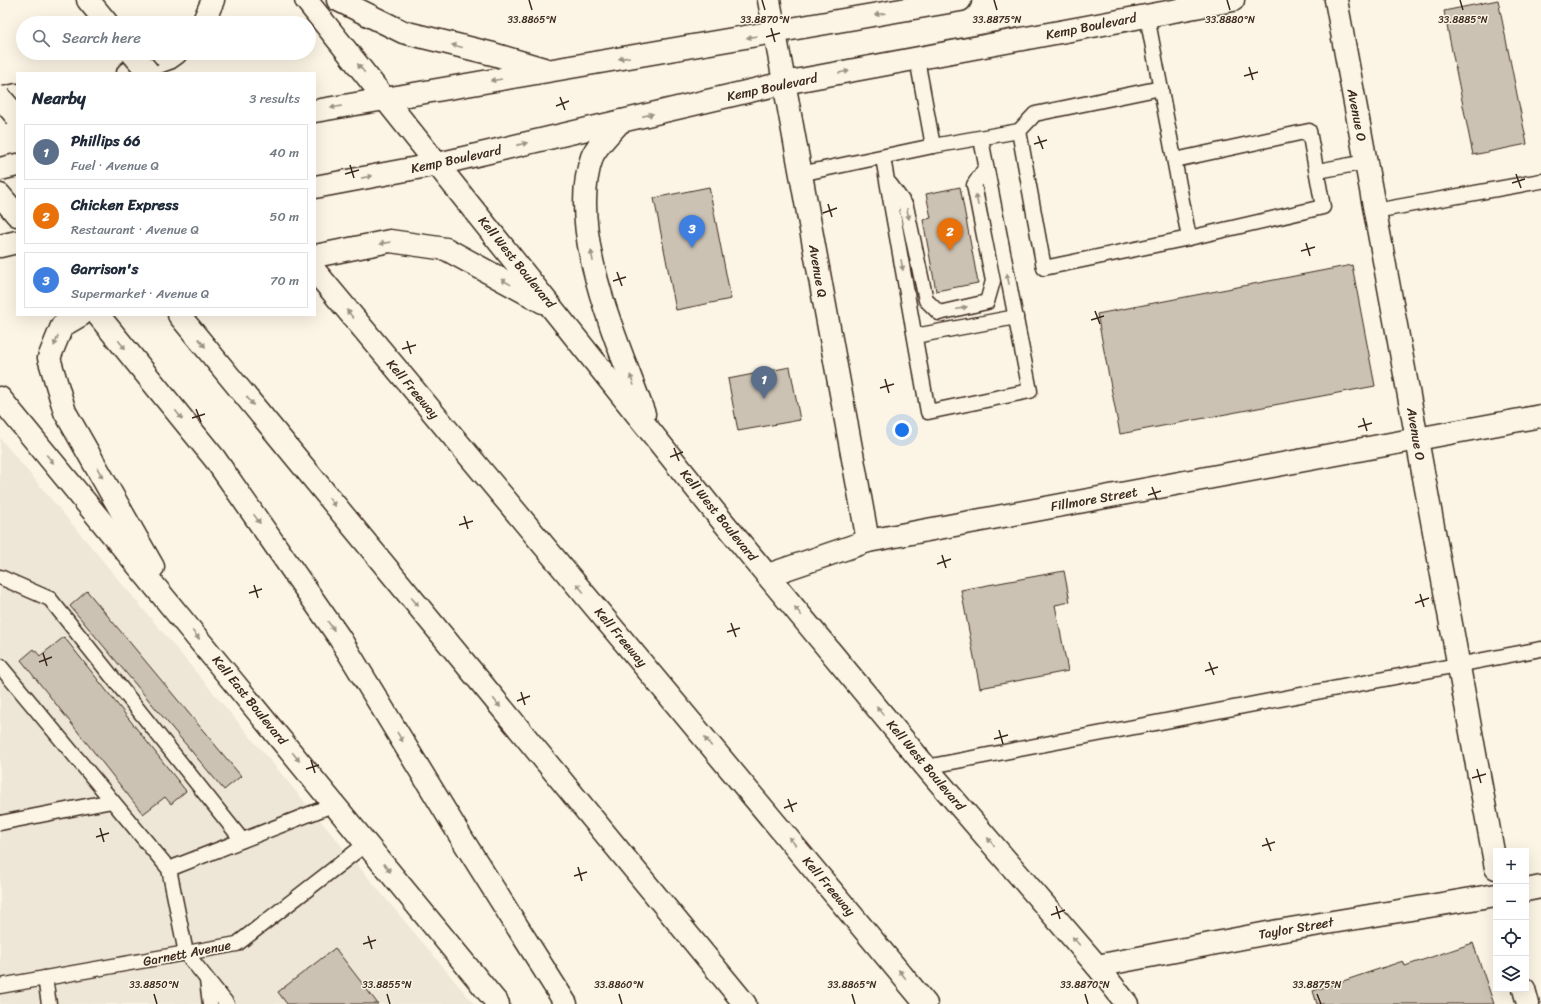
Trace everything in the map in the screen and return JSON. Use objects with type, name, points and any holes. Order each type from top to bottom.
[{"type":"main road","points":[[88,0],[101,16]]},
{"type":"main road","points":[[206,16],[213,0]]},
{"type":"main road","name":"Kell West Boulevard","points":[[306,0],[768,575],[926,767],[1097,966],[1127,1004]]},
{"type":"main road","points":[[338,0],[404,32],[493,54],[549,71]]},
{"type":"main road","name":"Avenue Q","points":[[768,0],[868,541]]},
{"type":"main road","points":[[316,111],[960,0]]},
{"type":"main road","name":"Kemp Boulevard","points":[[316,187],[438,164],[784,83],[1232,0]]},
{"type":"main road","name":"Avenue O","points":[[1336,0],[1493,851]]},
{"type":"main road","points":[[138,60],[148,72]]},
{"type":"main road","points":[[131,72],[164,60]]},
{"type":"main road","points":[[0,98],[16,95]]},
{"type":"main road","points":[[0,98],[16,116]]},
{"type":"main road","points":[[621,121],[593,155],[585,187],[585,220],[598,285],[650,430]]},
{"type":"main road","points":[[0,169],[16,166]]},
{"type":"main road","points":[[0,194],[16,215]]},
{"type":"main road","points":[[316,256],[390,241],[446,249],[552,307]]},
{"type":"main road","points":[[0,246],[16,242]]},
{"type":"main road","name":"Kell Freeway","points":[[316,272],[926,1004]]},
{"type":"main road","points":[[79,316],[62,326],[49,358],[65,412],[180,616]]},
{"type":"main road","points":[[99,316],[215,459],[339,638],[464,842],[566,1004]]},
{"type":"main road","points":[[180,316],[745,1004]]},
{"type":"main road","name":"Kell East Boulevard","points":[[0,398],[498,1004]]},
{"type":"main road","points":[[0,406],[26,429]]},
{"type":"main road","name":"Fillmore Street","points":[[768,575],[868,541],[1541,416]]},
{"type":"main road","points":[[1529,889],[1541,887]]},
{"type":"main road","name":"Taylor Street","points":[[1097,966],[1278,931],[1493,895]]},
{"type":"main road","points":[[1525,992],[1528,1004]]},
{"type":"lane","points":[[1147,16],[1189,238]]},
{"type":"lane","points":[[918,59],[933,146]]},
{"type":"lane","points":[[800,174],[883,158],[933,146],[1019,131],[1035,114],[1161,88]]},
{"type":"lane","points":[[1019,131],[1044,268],[1323,208],[1318,171],[1309,131],[1175,160]]},
{"type":"lane","points":[[883,158],[928,412],[1030,391],[981,138]]},
{"type":"lane","points":[[1318,171],[1366,162]]},
{"type":"lane","points":[[888,182],[906,206],[926,300],[939,313],[987,302],[993,281],[974,186],[986,167]]},
{"type":"lane","points":[[1375,211],[1541,181]]},
{"type":"lane","points":[[914,336],[1016,317]]},
{"type":"lane","points":[[0,577],[50,600],[242,840]]},
{"type":"lane","points":[[926,767],[1541,649]]},
{"type":"lane","points":[[0,666],[168,869],[186,953],[226,1004]]},
{"type":"lane","points":[[0,823],[112,801]]},
{"type":"lane","points":[[168,869],[334,804]]},
{"type":"lane","name":"Garnett Avenue","points":[[0,986],[237,944],[367,843]]},
{"type":"lane","points":[[45,978],[49,1004]]},
{"type":"lane","points":[[207,979],[210,1004]]},
{"type":"shaded area","points":[[0,438],[474,1004],[0,1004]]},
{"type":"building","points":[[1498,0],[1527,144],[1473,155],[1444,11]]},
{"type":"building","points":[[709,187],[731,299],[676,310],[654,198]]},
{"type":"building","points":[[960,187],[978,283],[936,291],[923,220],[931,218],[926,194]]},
{"type":"building","points":[[1352,265],[1375,386],[1120,434],[1097,314]]},
{"type":"building","points":[[790,367],[800,420],[738,431],[728,379]]},
{"type":"building","points":[[1064,571],[1070,602],[1055,605],[1068,671],[980,688],[961,590]]},
{"type":"building","points":[[87,591],[241,776],[224,790],[70,606]]},
{"type":"building","points":[[64,637],[186,791],[171,804],[165,797],[143,814],[21,660],[34,649],[40,656]]},
{"type":"building","points":[[1473,943],[1494,1004],[1317,1004],[1313,991],[1403,961],[1405,966]]},
{"type":"building","points":[[335,948],[378,1004],[287,1004],[278,992]]},
{"type":"place","name":"Garrison's","points":[[692,248]]},
{"type":"place","name":"Chicken Express","points":[[950,251]]},
{"type":"place","name":"Phillips 66","points":[[764,399]]}]
